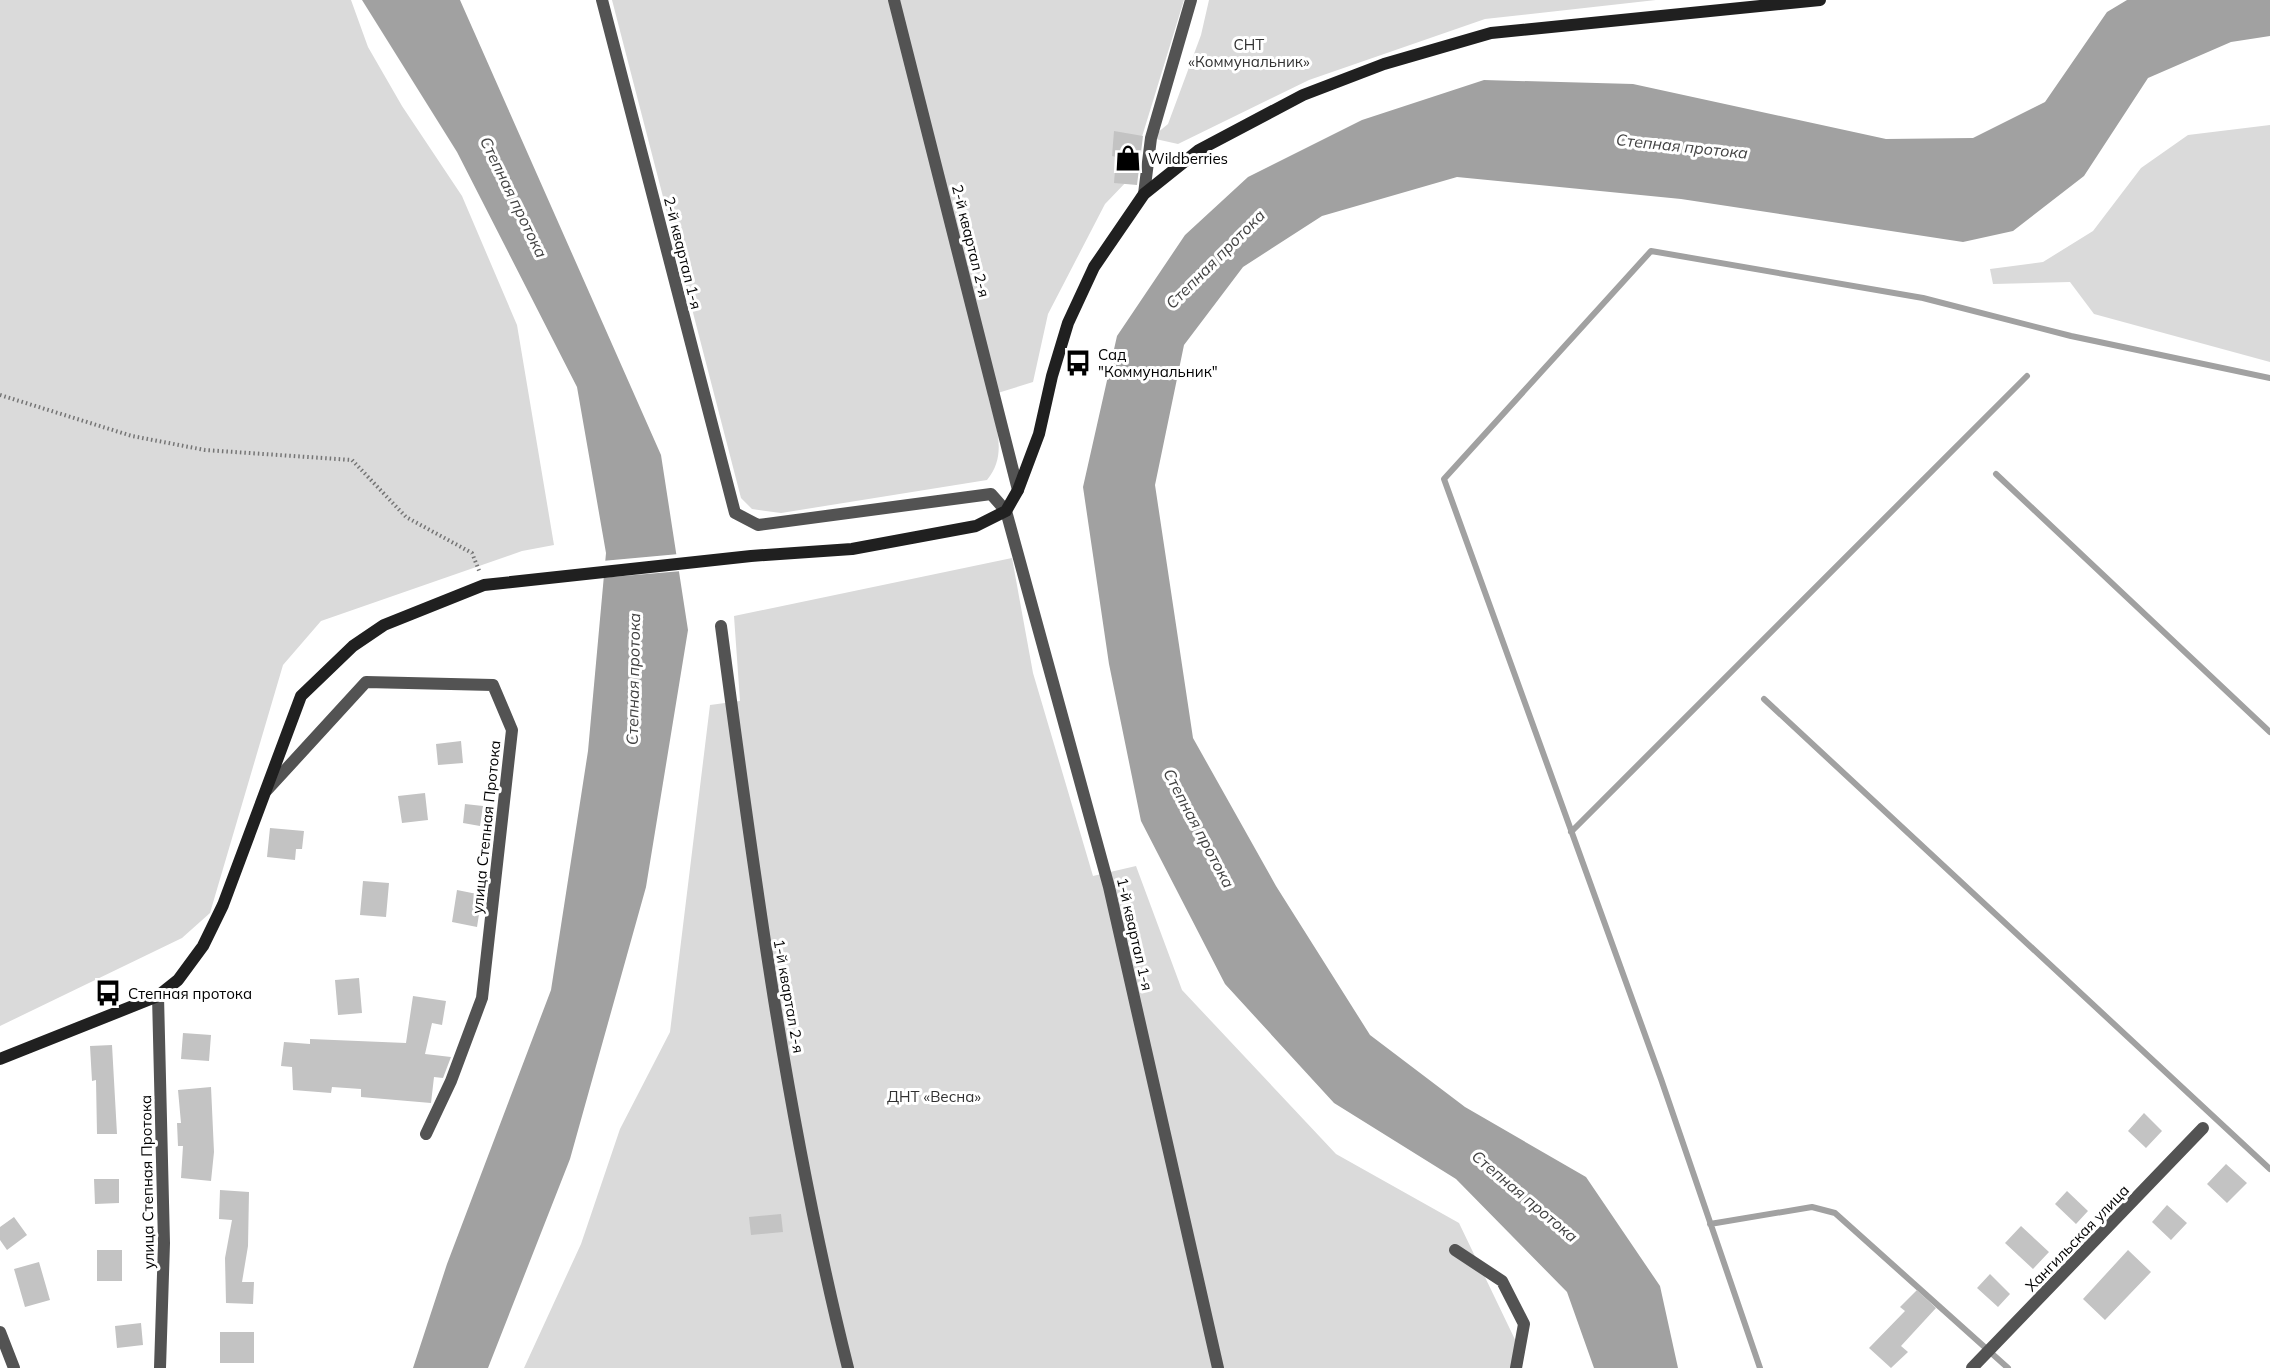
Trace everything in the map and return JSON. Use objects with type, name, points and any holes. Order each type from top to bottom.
[{"type":"street","name":"2-й квартал 1-я","points":[[602,0],[735,513],[758,525],[991,494],[1006,511]]},
{"type":"street","name":"2-й квартал 2-я","points":[[894,0],[1018,490]]},
{"type":"street","points":[[1144,194],[1150,138],[1191,0]]},
{"type":"street","points":[[0,1059],[158,996],[178,980],[203,946],[223,905],[301,696],[353,646],[384,625],[484,585],[745,557],[852,549],[976,526],[1006,511],[1018,490],[1040,434],[1052,376],[1068,323],[1094,267],[1144,194],[1199,150],[1303,95],[1384,64],[1491,33],[1820,0]]},
{"type":"street","name":"1-й квартал 1-я","points":[[1006,511],[1109,887],[1218,1368]]},
{"type":"street","name":"1-й квартал 2-я","points":[[721,626],[759,915],[823,1268],[848,1368]]},
{"type":"street","name":"улица Степная Протока","points":[[264,793],[366,681],[493,685],[512,730],[482,998],[451,1081],[426,1134]]},
{"type":"street","name":"улица Степная Протока","points":[[158,996],[164,1243],[160,1368]]},
{"type":"street","name":"Хангильская улица","points":[[1972,1368],[2203,1128]]},
{"type":"street","points":[[1455,1250],[1502,1281],[1524,1324],[1516,1368]]},
{"type":"street","points":[[0,1332],[14,1368]]},
{"type":"path","points":[[0,395],[132,436],[184,446],[352,460],[406,518],[472,553],[484,585]]},
{"type":"green space","points":[[0,0],[351,0],[368,47],[402,106],[462,196],[517,325],[554,545],[522,551],[321,621],[283,665],[210,913],[182,938],[0,1026]]},
{"type":"green space","points":[[612,0],[1184,0],[1129,179],[1105,204],[1048,314],[1033,382],[988,396],[997,429],[999,450],[993,470],[987,480],[781,513],[752,509],[741,498]]},
{"type":"green space","name":"СНТ «Коммунальник»","points":[[1209,0],[1656,0],[1485,19],[1309,80],[1178,144],[1151,138],[1168,124],[1201,35]]},
{"type":"green space","points":[[2270,125],[2270,362],[2094,314],[2070,282],[1993,284],[1990,269],[2043,262],[2093,231],[2141,168],[2188,135]]},
{"type":"green space","name":"ДНТ «Весна»","points":[[1012,558],[1033,673],[1093,876],[1136,866],[1182,990],[1336,1154],[1459,1223],[1520,1350],[1516,1368],[524,1368],[581,1244],[620,1129],[670,1032],[710,705],[740,701],[734,616]]},
{"type":"water","points":[[362,0],[460,0],[661,455],[688,630],[646,887],[570,1159],[488,1368],[413,1368],[447,1264],[551,990],[588,751],[606,553],[577,387],[457,152]]},
{"type":"water","points":[[2127,0],[2270,0],[2270,36],[2231,42],[2148,78],[2084,176],[2013,231],[1963,242],[1681,199],[1457,177],[1322,216],[1243,267],[1184,345],[1155,485],[1193,738],[1276,886],[1370,1035],[1465,1107],[1586,1177],[1660,1286],[1678,1368],[1594,1368],[1567,1292],[1456,1179],[1334,1103],[1225,984],[1141,821],[1109,664],[1083,487],[1117,336],[1185,235],[1248,177],[1362,120],[1484,80],[1633,84],[1886,139],[1973,138],[2045,102],[2107,12]]},
{"type":"pier","points":[[679,554],[682,571],[600,578],[602,561]]},
{"type":"building","name":"Wildberries","points":[[1114,131],[1143,136],[1137,185],[1114,183],[1116,157],[1112,156]]},
{"type":"building","points":[[461,741],[463,763],[438,765],[436,744]]},
{"type":"building","points":[[425,793],[428,820],[402,823],[398,796]]},
{"type":"building","points":[[465,804],[483,806],[480,826],[463,823]]},
{"type":"building","points":[[270,828],[304,831],[302,849],[296,849],[295,860],[267,857]]},
{"type":"building","points":[[363,881],[389,883],[386,917],[360,915]]},
{"type":"building","points":[[457,890],[482,895],[477,927],[452,922]]},
{"type":"building","points":[[359,978],[362,1013],[338,1015],[335,980]]},
{"type":"building","points":[[413,996],[446,1001],[442,1025],[432,1023],[425,1054],[451,1057],[443,1078],[434,1077],[431,1103],[361,1097],[361,1089],[332,1087],[331,1093],[293,1090],[292,1067],[281,1066],[284,1042],[310,1044],[310,1039],[406,1043]]},
{"type":"building","points":[[183,1033],[211,1035],[209,1061],[181,1059]]},
{"type":"building","points":[[112,1045],[117,1134],[97,1134],[96,1080],[92,1081],[90,1046]]},
{"type":"building","points":[[211,1087],[214,1152],[211,1181],[181,1178],[183,1146],[178,1146],[177,1123],[181,1123],[178,1090]]},
{"type":"building","points":[[2144,1113],[2162,1131],[2146,1148],[2128,1131]]},
{"type":"building","points":[[2226,1164],[2247,1183],[2227,1203],[2207,1184]]},
{"type":"building","points":[[94,1179],[119,1179],[119,1203],[95,1204]]},
{"type":"building","points":[[220,1190],[249,1192],[248,1246],[242,1282],[254,1282],[253,1304],[226,1303],[225,1258],[232,1220],[219,1219]]},
{"type":"building","points":[[2067,1191],[2088,1211],[2076,1224],[2055,1204]]},
{"type":"building","points":[[2167,1205],[2187,1223],[2171,1240],[2152,1222]]},
{"type":"building","points":[[781,1214],[783,1232],[751,1235],[749,1217]]},
{"type":"building","points":[[14,1217],[27,1235],[7,1250],[0,1240],[0,1227]]},
{"type":"building","points":[[2021,1226],[2049,1252],[2033,1269],[2005,1243]]},
{"type":"building","points":[[97,1250],[122,1250],[122,1281],[97,1281]]},
{"type":"building","points":[[2128,1250],[2151,1272],[2105,1320],[2083,1299]]},
{"type":"building","points":[[39,1262],[50,1300],[25,1307],[14,1269]]},
{"type":"building","points":[[1990,1274],[2010,1294],[1998,1307],[1977,1288]]},
{"type":"building","points":[[1917,1290],[1936,1308],[1901,1346],[1908,1352],[1891,1368],[1869,1348],[1905,1311],[1900,1307]]},
{"type":"building","points":[[141,1323],[143,1345],[117,1348],[115,1326]]},
{"type":"building","points":[[220,1332],[254,1332],[254,1363],[220,1363]]},
{"type":"waterway","points":[[1760,1368],[1661,1079],[1444,479],[1651,251],[1923,298],[2071,336],[2270,378]]},
{"type":"waterway","points":[[1571,832],[2027,376]]},
{"type":"waterway","points":[[1996,474],[2270,732]]},
{"type":"waterway","points":[[1764,699],[2270,1169]]},
{"type":"waterway","points":[[1710,1224],[1812,1207],[1835,1213],[2008,1368]]},
{"type":"place","name":"Wildberries","points":[[1128,158]]},
{"type":"place","name":"Сад \"Коммунальник\"","points":[[1078,363]]},
{"type":"place","name":"Степная протока","points":[[108,993]]}]
